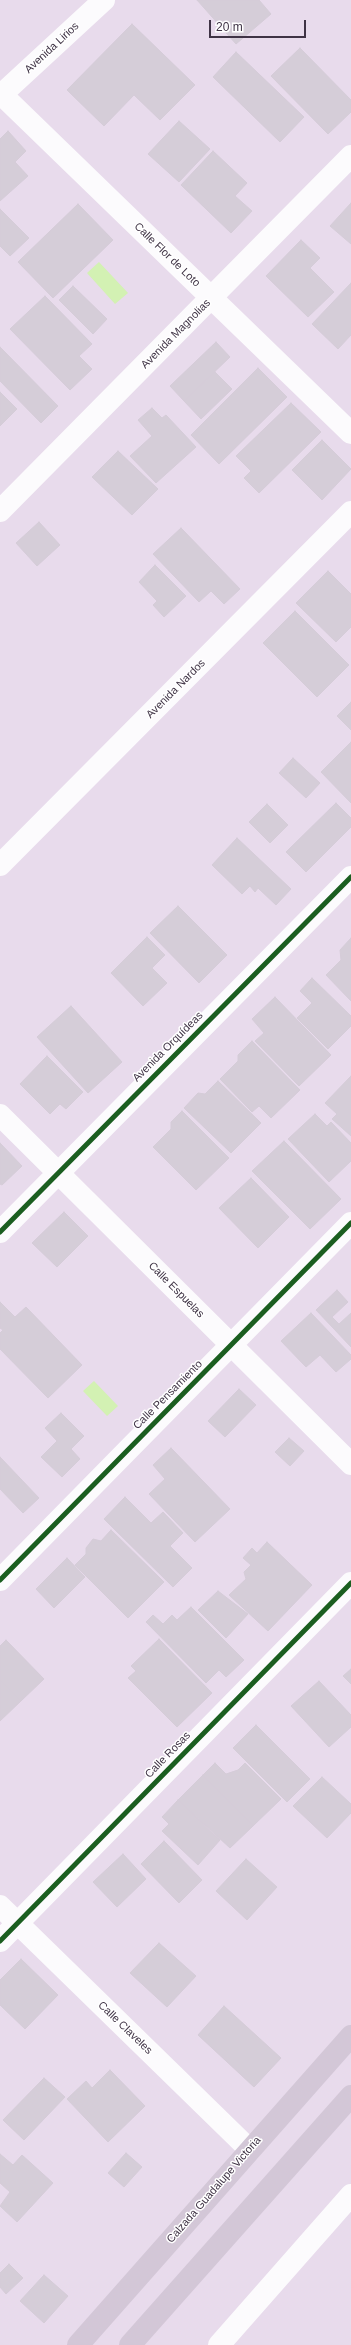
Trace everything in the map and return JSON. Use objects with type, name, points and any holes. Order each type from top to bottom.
[{"type":"main road","name":"Calzada Guadalupe Victoria","points":[[78,2345],[351,2036]]},
{"type":"main road","points":[[130,2345],[351,2096]]},
{"type":"street","name":"Avenida Lirios","points":[[1,94],[104,0]]},
{"type":"street","name":"Calle Flor de Loto","points":[[1,94],[351,433]]},
{"type":"street","name":"Avenida Magnolias","points":[[0,511],[351,156]]},
{"type":"street","name":"Avenida Nardos","points":[[0,866],[351,512]]},
{"type":"street","name":"Avenida Orquídeas","points":[[0,1232],[351,876]]},
{"type":"street","name":"Calle Espuelas","points":[[0,1115],[351,1464]]},
{"type":"street","name":"Calle Pensamiento","points":[[0,1580],[351,1223]]},
{"type":"street","name":"Calle Rosas","points":[[0,1941],[351,1583]]},
{"type":"street","name":"Calle Claveles","points":[[0,1906],[250,2150]]},
{"type":"street","points":[[219,2345],[351,2195]]},
{"type":"shaded area","points":[[0,0],[351,0],[351,2345],[0,2345]]},
{"type":"shaded area","points":[[99,262],[128,293],[115,304],[87,273]]},
{"type":"shaded area","points":[[94,1381],[118,1406],[107,1416],[83,1391]]},
{"type":"building","points":[[197,0],[259,0],[271,14],[236,44]]},
{"type":"building","points":[[132,24],[195,85],[160,120],[134,95],[104,126],[67,90]]},
{"type":"building","points":[[300,48],[351,100],[351,112],[328,134],[271,76]]},
{"type":"building","points":[[236,52],[304,117],[280,142],[213,77]]},
{"type":"building","points":[[179,121],[210,149],[179,182],[148,154]]},
{"type":"building","points":[[8,131],[26,151],[15,162],[28,176],[0,201],[0,139]]},
{"type":"building","points":[[213,151],[247,183],[235,196],[252,211],[231,233],[181,185]]},
{"type":"building","points":[[351,203],[351,244],[330,226]]},
{"type":"building","points":[[78,204],[113,240],[53,298],[18,262]]},
{"type":"building","points":[[0,209],[29,238],[10,256],[0,246]]},
{"type":"building","points":[[301,240],[320,258],[310,268],[334,292],[308,317],[266,276]]},
{"type":"building","points":[[351,283],[351,335],[338,349],[312,324]]},
{"type":"building","points":[[73,286],[107,319],[93,334],[59,300]]},
{"type":"building","points":[[45,296],[92,344],[79,356],[92,369],[70,390],[10,329]]},
{"type":"building","points":[[216,342],[230,357],[184,401],[170,386]]},
{"type":"building","points":[[0,347],[58,406],[41,423],[0,381]]},
{"type":"building","points":[[258,368],[287,397],[219,464],[191,435]]},
{"type":"building","points":[[215,372],[232,389],[201,419],[184,401]]},
{"type":"building","points":[[0,392],[17,409],[0,426]]},
{"type":"building","points":[[291,403],[321,432],[259,493],[244,478],[251,471],[236,456]]},
{"type":"building","points":[[152,408],[162,418],[166,415],[196,447],[156,483],[130,456],[152,436],[138,420]]},
{"type":"building","points":[[322,440],[351,469],[322,500],[292,470]]},
{"type":"building","points":[[118,451],[158,489],[132,515],[92,477]]},
{"type":"building","points":[[39,522],[60,545],[37,566],[16,543]]},
{"type":"building","points":[[181,528],[240,589],[224,604],[211,591],[199,602],[153,554]]},
{"type":"building","points":[[155,565],[186,596],[164,617],[153,605],[157,601],[139,582]]},
{"type":"building","points":[[328,571],[351,594],[351,627],[336,642],[296,603]]},
{"type":"building","points":[[295,611],[349,665],[317,697],[263,643]]},
{"type":"building","points":[[351,702],[351,730],[337,716]]},
{"type":"building","points":[[351,742],[351,803],[321,772]]},
{"type":"building","points":[[293,758],[320,783],[306,798],[279,773]]},
{"type":"building","points":[[336,803],[351,818],[351,827],[306,872],[286,852]]},
{"type":"building","points":[[267,804],[288,825],[270,843],[249,822]]},
{"type":"building","points":[[237,838],[291,889],[276,905],[258,888],[255,892],[250,886],[242,894],[212,865]]},
{"type":"building","points":[[178,906],[227,955],[199,983],[150,933]]},
{"type":"building","points":[[147,937],[165,955],[152,968],[167,983],[143,1006],[111,973]]},
{"type":"building","points":[[351,938],[351,1001],[326,975],[341,960],[340,950]]},
{"type":"building","points":[[312,978],[351,1016],[351,1026],[328,1049],[297,1018],[312,1003],[300,991]]},
{"type":"building","points":[[275,997],[331,1055],[299,1086],[255,1041],[264,1033],[252,1019]]},
{"type":"building","points":[[71,1006],[122,1062],[88,1093],[37,1037]]},
{"type":"building","points":[[252,1041],[300,1090],[271,1118],[259,1106],[252,1112],[220,1079],[238,1061],[238,1055]]},
{"type":"building","points":[[47,1056],[83,1092],[66,1109],[60,1104],[50,1114],[20,1084]]},
{"type":"building","points":[[351,1076],[351,1136],[332,1119],[337,1114],[325,1103]]},
{"type":"building","points":[[218,1081],[261,1123],[231,1153],[184,1108],[198,1093],[205,1094]]},
{"type":"building","points":[[182,1111],[229,1158],[196,1190],[153,1147],[171,1129],[171,1122]]},
{"type":"building","points":[[315,1114],[327,1126],[331,1122],[351,1143],[351,1161],[329,1182],[288,1139]]},
{"type":"building","points":[[284,1141],[341,1199],[310,1229],[252,1171]]},
{"type":"building","points":[[0,1143],[22,1166],[2,1185],[0,1184]]},
{"type":"building","points":[[251,1178],[289,1217],[258,1248],[219,1208]]},
{"type":"building","points":[[64,1212],[88,1236],[57,1267],[32,1243]]},
{"type":"building","points":[[337,1290],[348,1302],[332,1317],[339,1324],[351,1313],[351,1347],[316,1310]]},
{"type":"building","points":[[0,1302],[15,1317],[26,1307],[82,1365],[48,1398],[0,1349],[0,1333],[3,1330],[0,1328]]},
{"type":"building","points":[[311,1313],[351,1355],[351,1359],[336,1372],[320,1355],[306,1367],[281,1341]]},
{"type":"building","points":[[239,1389],[256,1405],[225,1437],[208,1421]]},
{"type":"building","points":[[61,1413],[84,1436],[71,1449],[80,1459],[62,1477],[41,1457],[57,1441],[45,1428]]},
{"type":"building","points":[[289,1438],[304,1451],[290,1466],[275,1452]]},
{"type":"building","points":[[171,1448],[230,1509],[195,1542],[149,1494],[165,1479],[153,1465]]},
{"type":"building","points":[[0,1457],[39,1498],[23,1513],[0,1489]]},
{"type":"building","points":[[125,1497],[151,1523],[163,1512],[183,1533],[170,1546],[192,1568],[173,1587],[104,1519]]},
{"type":"building","points":[[111,1530],[164,1582],[128,1618],[75,1565],[86,1554],[86,1548],[93,1539],[101,1541]]},
{"type":"building","points":[[267,1542],[312,1585],[268,1631],[229,1595],[246,1579],[244,1572],[251,1565],[243,1558],[252,1548],[257,1553]]},
{"type":"building","points":[[67,1558],[85,1577],[54,1608],[36,1589]]},
{"type":"building","points":[[218,1591],[248,1614],[226,1638],[198,1610]]},
{"type":"building","points":[[191,1607],[244,1660],[226,1677],[219,1670],[206,1683],[146,1622],[153,1615],[163,1624],[172,1615],[177,1620]]},
{"type":"building","points":[[159,1639],[212,1693],[177,1727],[128,1678],[136,1671],[131,1666]]},
{"type":"building","points":[[6,1640],[44,1679],[21,1701],[0,1680],[0,1646]]},
{"type":"building","points":[[351,1669],[351,1684],[343,1676]]},
{"type":"building","points":[[0,1680],[21,1701],[0,1721]]},
{"type":"building","points":[[319,1681],[351,1715],[351,1727],[329,1747],[291,1706]]},
{"type":"building","points":[[256,1725],[310,1779],[287,1802],[233,1748]]},
{"type":"building","points":[[215,1763],[226,1774],[238,1770],[245,1763],[281,1799],[253,1826],[203,1775]]},
{"type":"building","points":[[203,1775],[253,1826],[230,1848],[178,1800]]},
{"type":"building","points":[[322,1777],[351,1804],[351,1813],[327,1838],[293,1806]]},
{"type":"building","points":[[178,1800],[220,1840],[198,1865],[162,1831],[169,1824],[162,1817]]},
{"type":"building","points":[[164,1841],[202,1880],[179,1903],[141,1864]]},
{"type":"building","points":[[123,1854],[146,1879],[117,1907],[93,1882]]},
{"type":"building","points":[[246,1859],[277,1887],[247,1920],[216,1891]]},
{"type":"building","points":[[159,1943],[196,1976],[167,2007],[130,1973]]},
{"type":"building","points":[[21,1959],[58,1995],[25,2029],[0,2005],[0,1980]]},
{"type":"building","points":[[224,2006],[281,2058],[254,2087],[198,2035]]},
{"type":"building","points":[[110,2070],[145,2106],[108,2142],[67,2099],[86,2081],[92,2088]]},
{"type":"building","points":[[44,2078],[65,2097],[24,2140],[3,2120]]},
{"type":"building","points":[[126,2153],[142,2167],[124,2187],[108,2173]]},
{"type":"building","points":[[0,2154],[13,2165],[22,2155],[53,2183],[17,2222],[0,2206],[10,2192],[0,2183]]},
{"type":"building","points":[[9,2264],[23,2278],[6,2294],[0,2287],[0,2273]]},
{"type":"building","points":[[44,2275],[68,2296],[44,2323],[20,2301]]},
{"type":"cycle path","points":[[0,1232],[351,877]]},
{"type":"cycle path","points":[[0,1580],[351,1223]]},
{"type":"cycle path","points":[[0,1941],[351,1583]]}]
